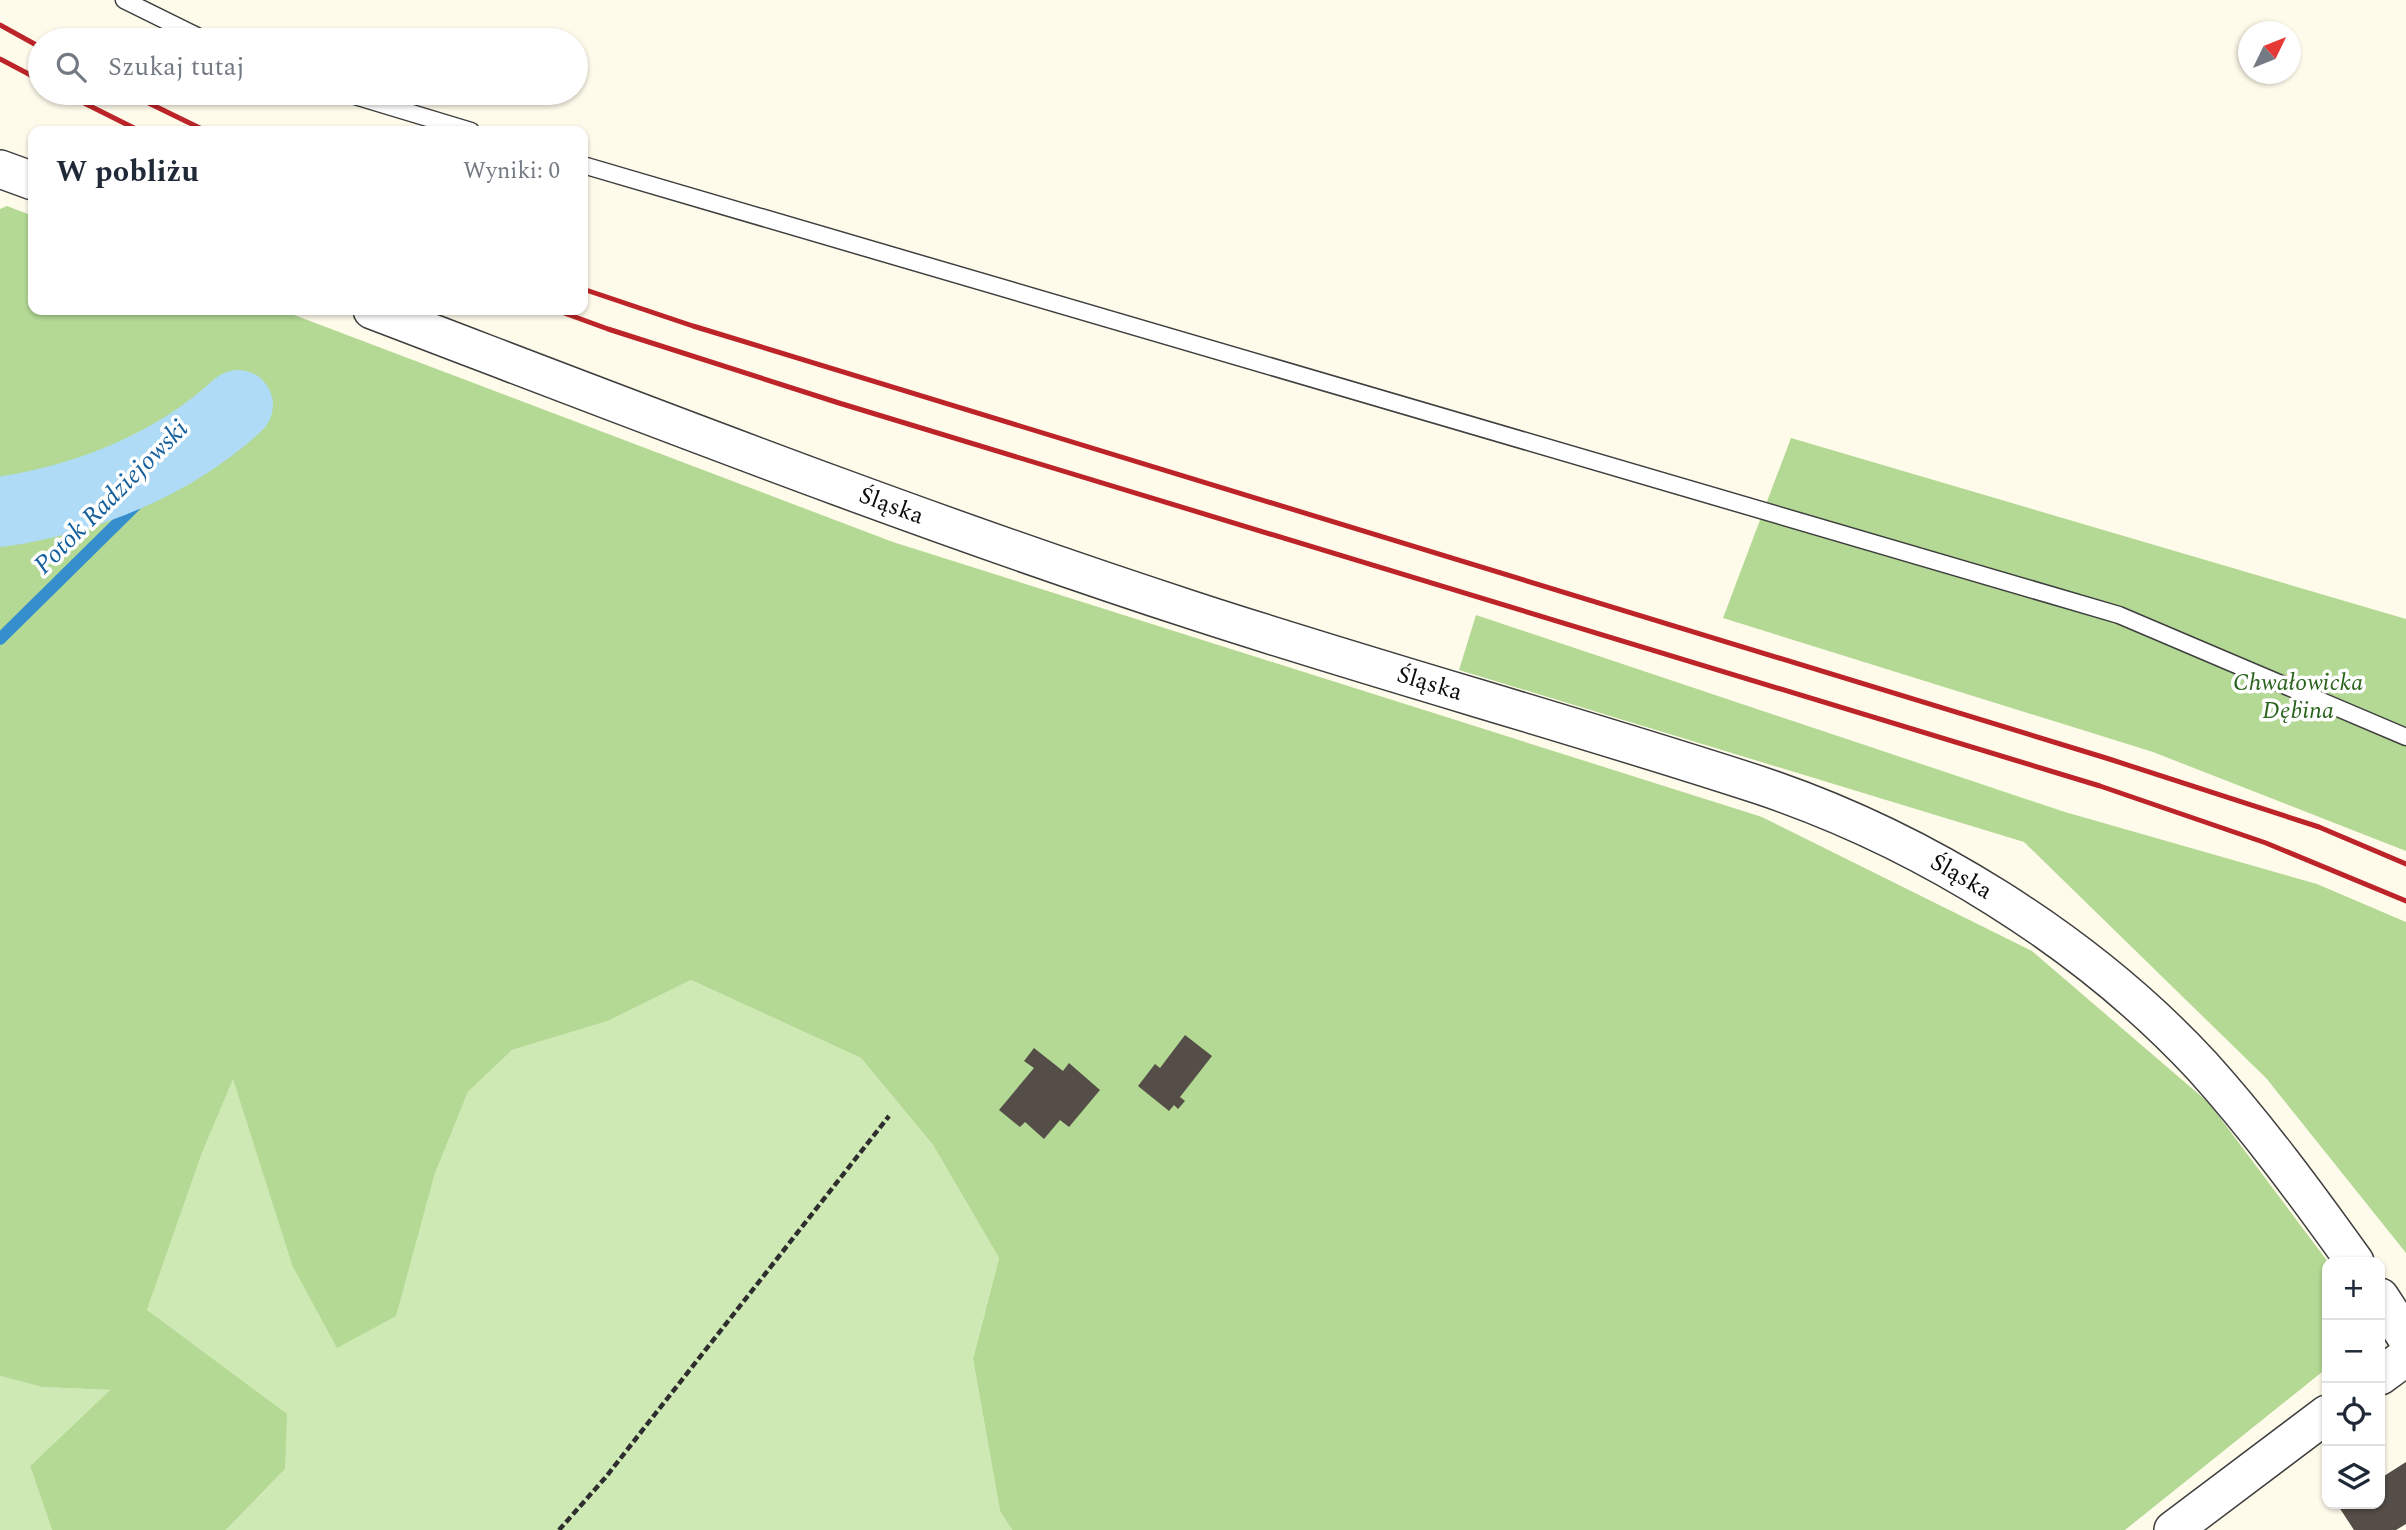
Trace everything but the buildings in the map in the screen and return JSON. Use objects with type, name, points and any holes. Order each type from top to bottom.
[{"type":"street","points":[[0,169],[28,179]]},
{"type":"street","name":"Śląska","points":[[385,315],[799,472],[1067,568],[1241,626],[1747,781],[1815,806],[1885,837],[1944,868],[2011,909],[2057,940],[2137,1003],[2201,1065],[2235,1105],[2351,1257]]},
{"type":"street","points":[[2385,1305],[2406,1337]]},
{"type":"street","points":[[2385,1372],[2406,1357]]},
{"type":"street","points":[[2173,1530],[2322,1418]]},
{"type":"lane","points":[[124,0],[181,28]]},
{"type":"lane","points":[[385,105],[454,126]]},
{"type":"lane","points":[[588,166],[2119,615],[2406,737]]},
{"type":"path","points":[[559,1530],[605,1478],[889,1116]]},
{"type":"green space","points":[[7,206],[28,214],[28,315],[294,315],[893,542],[1762,817],[2032,951],[2209,1103],[2324,1257],[2322,1257],[2322,1372],[2125,1530],[1012,1530],[1000,1511],[973,1359],[999,1258],[933,1145],[861,1058],[691,980],[608,1021],[512,1050],[468,1092],[434,1176],[396,1316],[337,1348],[292,1265],[233,1079],[202,1153],[147,1310],[287,1414],[285,1469],[226,1530],[52,1530],[30,1466],[110,1390],[42,1387],[0,1376],[0,209]]},
{"type":"green space","name":"Chwałowicka Dębina","points":[[1791,438],[2406,619],[2406,851],[2153,752],[1723,618]]},
{"type":"green space","points":[[1476,615],[2065,812],[2317,884],[2406,922],[2406,1253],[2266,1078],[2024,842],[1459,670]]},
{"type":"green space","points":[[691,980],[861,1058],[933,1145],[999,1258],[973,1359],[1000,1511],[1012,1530],[226,1530],[285,1469],[147,1310],[202,1153],[233,1078],[292,1265],[434,1176],[468,1092],[512,1050],[608,1021]]},
{"type":"green space","points":[[0,1376],[42,1387],[110,1390],[30,1466],[52,1530],[0,1530]]},
{"type":"waterway","points":[[0,512],[65,498],[127,476],[186,445],[238,405]]},
{"type":"waterway","name":"Potok Radziejowski","points":[[0,639],[225,417]]},
{"type":"railway","points":[[0,25],[28,40]]},
{"type":"railway","points":[[0,59],[28,74]]},
{"type":"railway","points":[[88,105],[130,126]]},
{"type":"railway","points":[[153,105],[196,126]]},
{"type":"railway","points":[[588,291],[693,326],[2106,758],[2319,827],[2406,864]]},
{"type":"railway","points":[[570,315],[839,403],[2100,786],[2266,843],[2406,901]]}]
